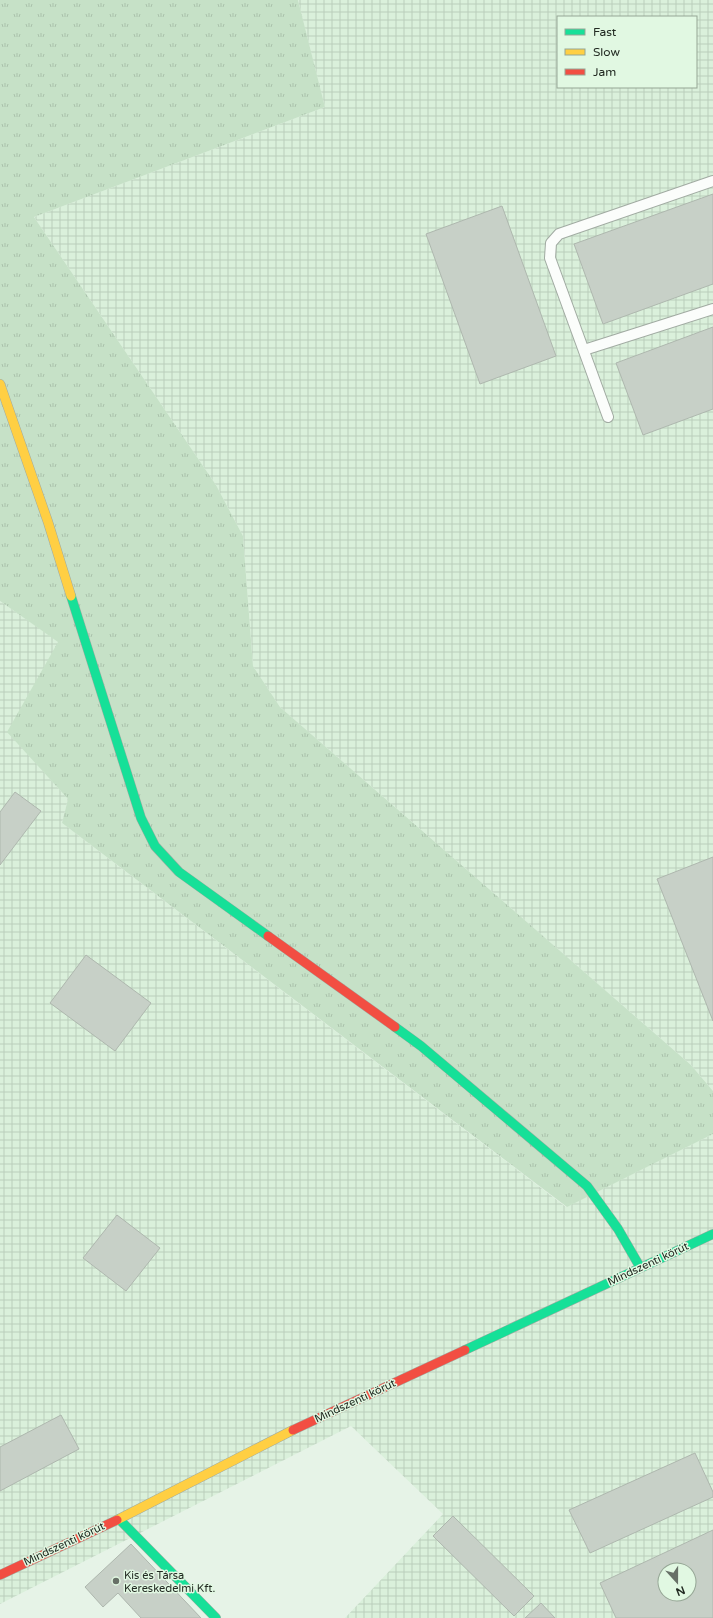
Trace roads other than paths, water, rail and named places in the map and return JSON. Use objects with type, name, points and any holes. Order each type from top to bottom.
[{"type":"street","points":[[0,384],[48,522],[141,818],[155,846],[179,872],[421,1046],[587,1186],[618,1229],[640,1267]]},
{"type":"street","name":"Mindszenti körút","points":[[0,1575],[119,1519],[297,1428],[713,1234]]},
{"type":"street","points":[[119,1519],[216,1618]]},
{"type":"lane","points":[[608,417],[550,258],[551,243],[559,234],[713,181]]},
{"type":"lane","points":[[584,350],[713,309]]},
{"type":"place","name":"Kis és Társa Kereskedelmi Kft.","points":[[116,1581]]}]
